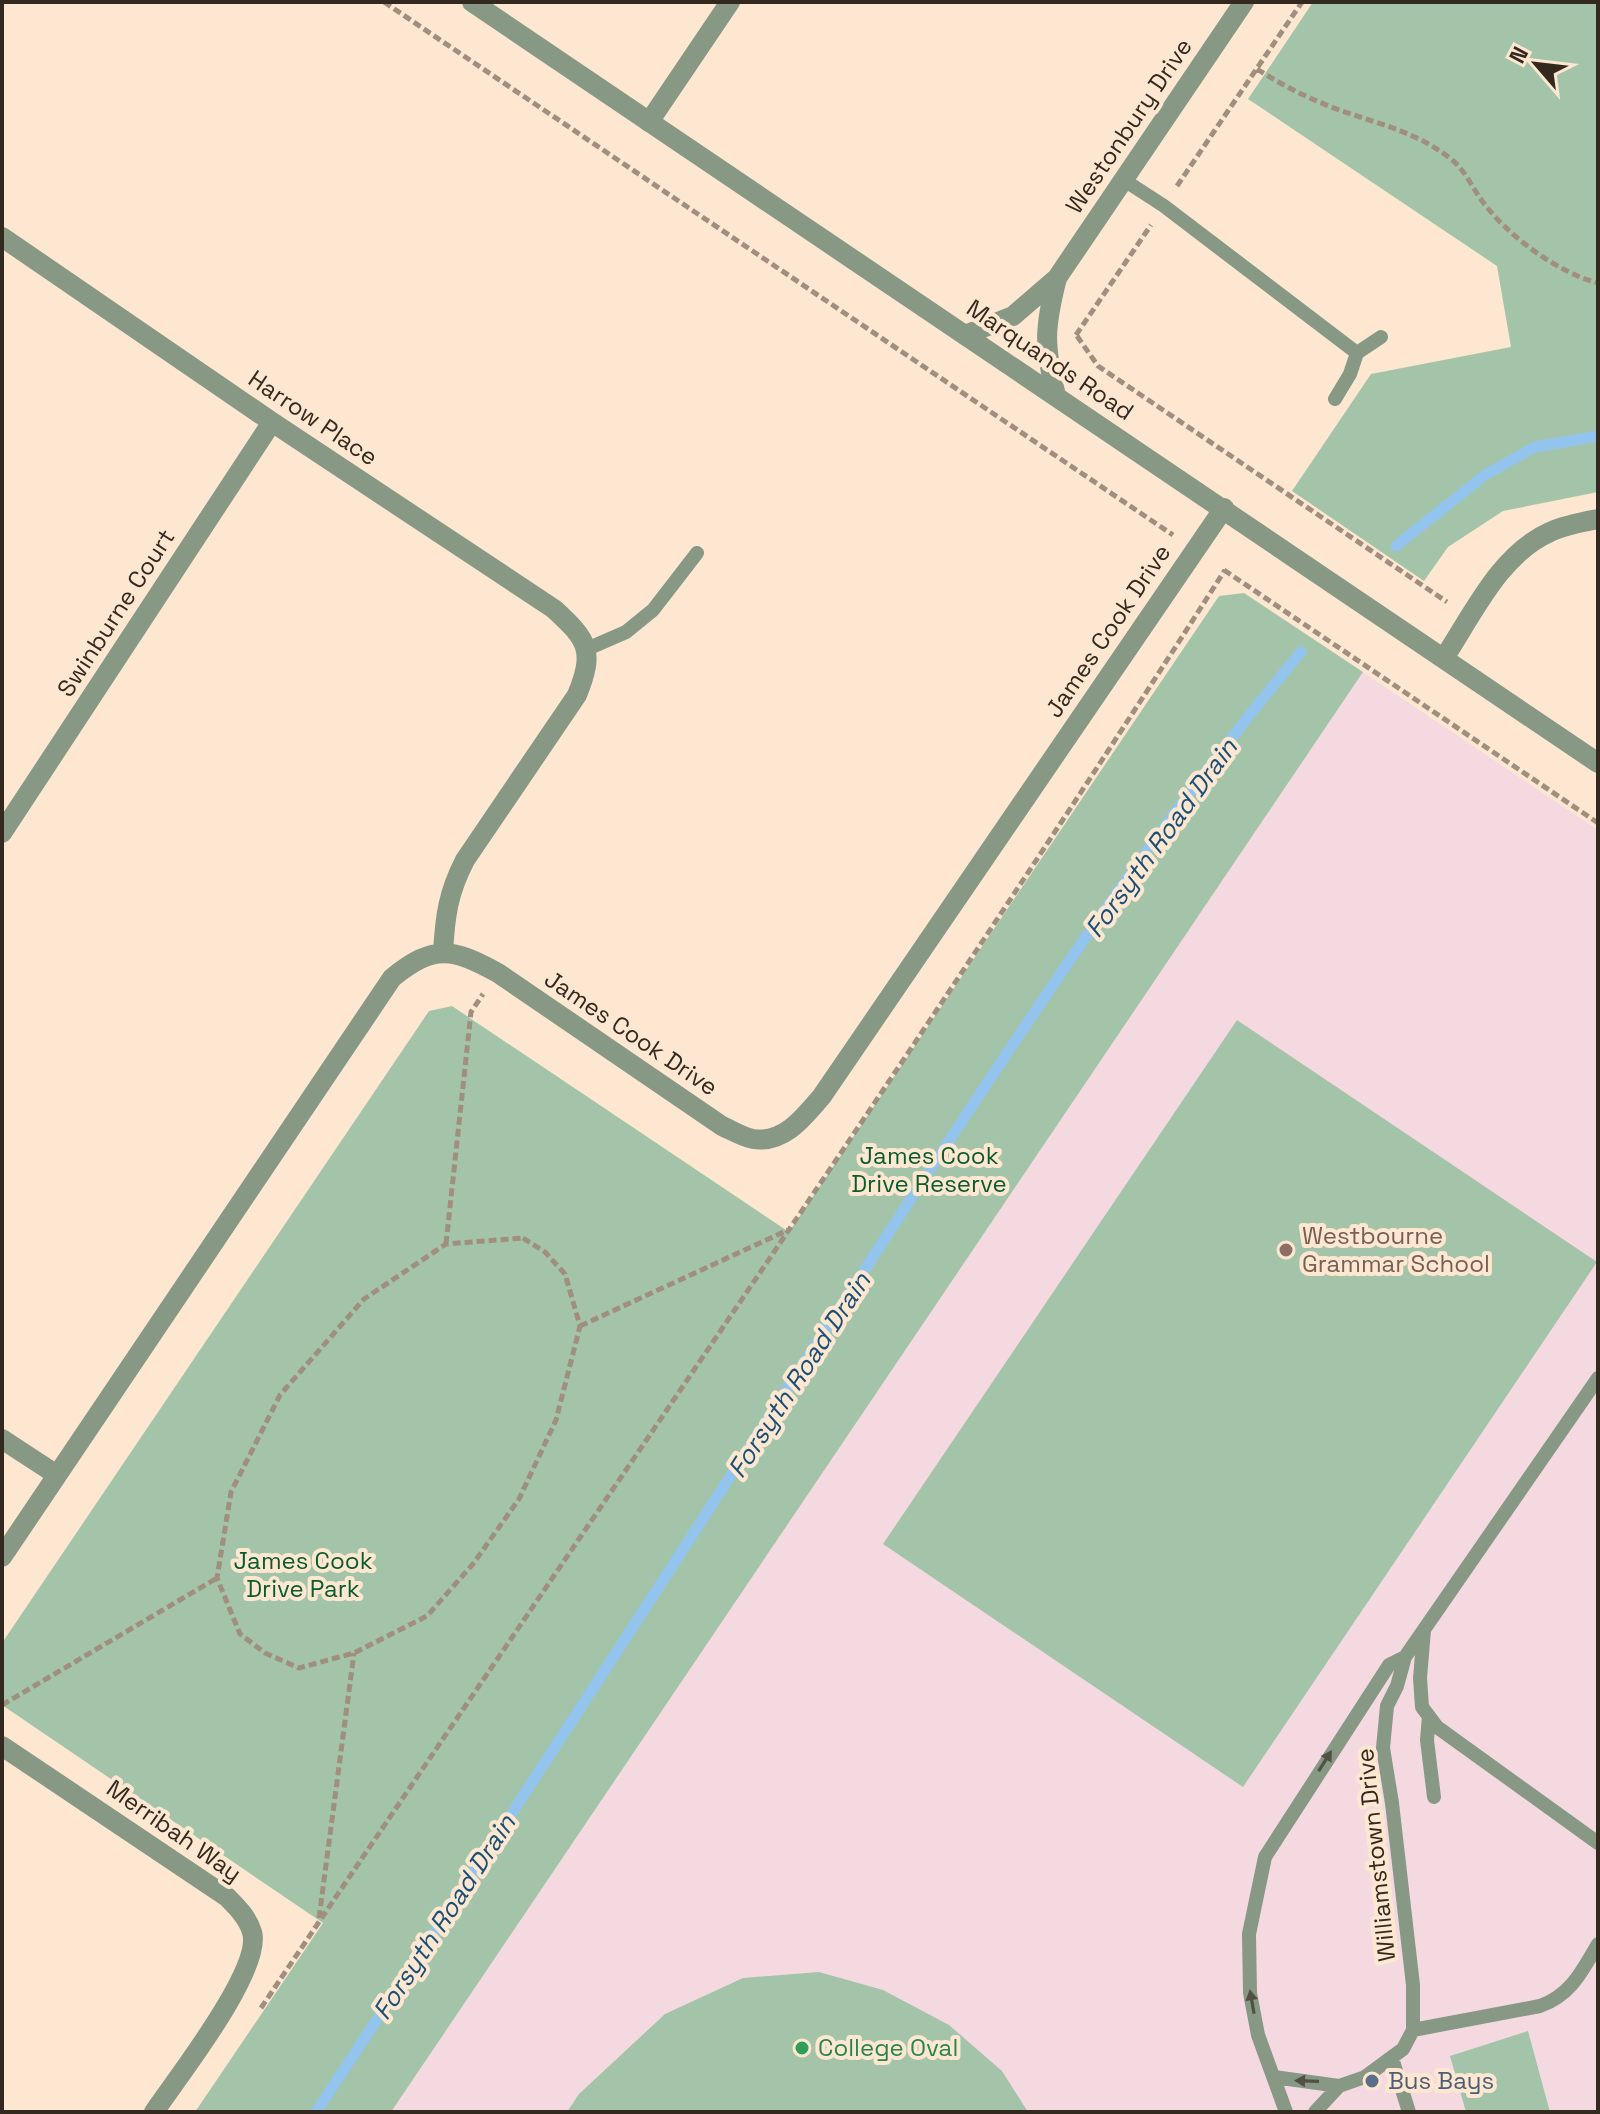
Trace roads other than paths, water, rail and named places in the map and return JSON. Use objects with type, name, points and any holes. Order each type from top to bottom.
[{"type":"street","name":"Marquands Road","points":[[472,2],[1598,763]]},
{"type":"street","points":[[649,122],[730,2]]},
{"type":"street","name":"Westonbury Drive","points":[[965,335],[1013,316],[1057,278],[1244,2]]},
{"type":"street","name":"Harrow Place","points":[[2,237],[272,422],[554,609],[579,631],[587,649]]},
{"type":"street","name":"Westonbury Drive","points":[[1056,396],[1047,357],[1048,316],[1057,278]]},
{"type":"street","name":"Swinburne Court","points":[[2,833],[272,422]]},
{"type":"street","name":"James Cook Drive","points":[[443,953],[470,958],[498,973],[722,1126],[751,1139],[774,1138],[793,1127],[822,1096],[1224,508]]},
{"type":"street","points":[[1444,658],[1497,576],[1529,544],[1558,529],[1598,519]]},
{"type":"street","points":[[2,1557],[392,978],[416,959],[443,953],[446,909],[458,873],[577,695],[586,673],[587,649]]},
{"type":"street","points":[[2,1439],[57,1475]]},
{"type":"street","name":"Merribah Way","points":[[2,1746],[227,1897],[243,1914],[253,1933],[252,1956],[237,1989],[154,2112]]},
{"type":"lane","points":[[1124,180],[1164,206],[1357,353]]},
{"type":"lane","points":[[1335,399],[1350,374],[1357,353],[1381,337]]},
{"type":"lane","points":[[587,649],[626,632],[653,610],[697,553]]},
{"type":"lane","name":"Williamstown Drive","points":[[1413,2030],[1413,1985],[1383,1748],[1387,1706],[1397,1686],[1405,1657],[1425,1625],[1598,1378]]},
{"type":"lane","points":[[1425,1625],[1420,1678],[1422,1707],[1437,1727],[1598,1843]]},
{"type":"lane","points":[[1286,2112],[1258,2035],[1250,1993],[1249,1934],[1265,1857],[1389,1665],[1405,1657]]},
{"type":"lane","points":[[1429,1716],[1427,1740],[1434,1797]]},
{"type":"lane","points":[[1274,2077],[1339,2086],[1365,2077],[1392,2058],[1403,2049],[1413,2030],[1558,2000],[1578,1978],[1598,1944]]},
{"type":"lane","points":[[1392,2058],[1409,2112]]},
{"type":"lane","points":[[1315,2112],[1339,2086]]},
{"type":"waterway","name":"Forsyth Road Drain","points":[[1396,546],[1485,475],[1535,447],[1598,436]]},
{"type":"waterway","name":"Forsyth Road Drain","points":[[316,2112],[1022,1031],[1129,876],[1301,652]]},
{"type":"place","name":"Westbourne Grammar School","points":[[1286,1250]]},
{"type":"place","name":"College Oval","points":[[802,2048]]},
{"type":"place","name":"Bus Bays","points":[[1372,2081]]},
{"type":"park label","name":"James Cook Drive Reserve","points":[[929,1170]]},
{"type":"park label","name":"James Cook Drive Park","points":[[303,1575]]}]
